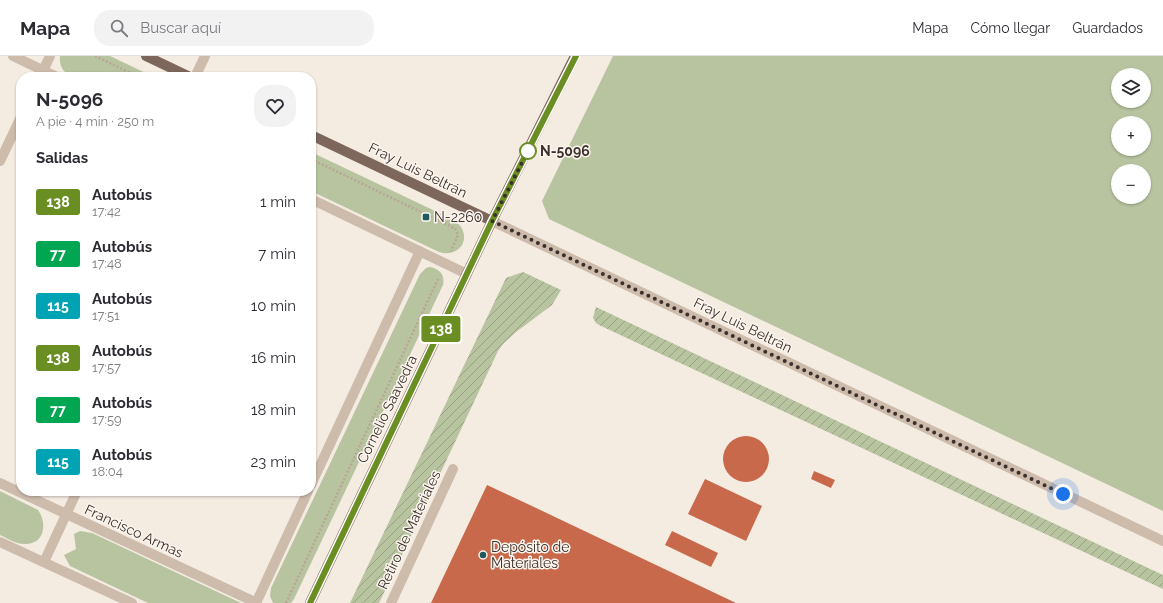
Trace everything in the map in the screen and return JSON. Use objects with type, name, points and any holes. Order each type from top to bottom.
[{"type":"main road","points":[[146,56],[180,72]]},
{"type":"main road","name":"Cornelio Saavedra","points":[[310,603],[492,221],[576,56]]},
{"type":"main road","name":"Fray Luis Beltrán","points":[[316,137],[492,221]]},
{"type":"street","points":[[13,56],[39,72]]},
{"type":"street","points":[[43,72],[50,56]]},
{"type":"street","points":[[197,72],[205,56]]},
{"type":"street","points":[[0,161],[16,127]]},
{"type":"street","points":[[316,201],[467,274]]},
{"type":"street","name":"Fray Luis Beltrán","points":[[492,221],[1163,541]]},
{"type":"street","points":[[316,474],[420,251]]},
{"type":"street","name":"Retiro de Materiales","points":[[391,603],[453,470]]},
{"type":"street","name":"Francisco Armas","points":[[0,483],[16,491]]},
{"type":"street","name":"Francisco Armas","points":[[28,496],[257,603]]},
{"type":"street","points":[[44,562],[75,496]]},
{"type":"street","points":[[257,603],[306,496]]},
{"type":"street","points":[[0,542],[132,603]]},
{"type":"path","points":[[95,56],[129,72]]},
{"type":"path","points":[[316,161],[452,226],[458,235],[450,254]]},
{"type":"path","points":[[286,603],[441,273]]},
{"type":"green space","points":[[60,56],[110,56],[144,72],[65,72],[60,63]]},
{"type":"green space","points":[[613,56],[1163,56],[1163,511],[549,219],[542,201]]},
{"type":"green space","points":[[316,154],[454,220],[463,232],[463,244],[454,252],[439,252],[316,193]]},
{"type":"green space","points":[[430,267],[437,269],[441,273],[443,285],[294,599],[291,603],[273,603],[270,596],[271,588],[315,496],[316,496],[316,493],[420,274],[426,268]]},
{"type":"green space","points":[[523,272],[561,290],[552,305],[516,332],[498,351],[379,603],[350,603],[506,278]]},
{"type":"green space","points":[[596,307],[1163,575],[1163,589],[599,325],[593,318]]},
{"type":"green space","points":[[0,491],[38,510],[43,521],[43,527],[40,537],[36,541],[21,544],[0,535]]},
{"type":"green space","points":[[80,531],[92,533],[241,603],[148,603],[70,566],[64,555],[76,549],[74,534]]},
{"type":"building","points":[[746,436],[759,440],[765,446],[769,459],[765,472],[759,478],[746,482],[733,478],[727,472],[723,459],[727,446],[733,440]]},
{"type":"building","points":[[814,471],[835,480],[831,488],[811,479]]},
{"type":"building","points":[[705,479],[762,506],[746,541],[688,514]]},
{"type":"building","points":[[487,485],[534,507],[736,603],[431,603]]},
{"type":"building","points":[[672,531],[718,553],[711,567],[665,545]]},
{"type":"bus line","name":"138","points":[[310,603],[492,221],[576,56]]},
{"type":"place","name":"N-5096","points":[[528,151]]},
{"type":"place","name":"N-2260","points":[[426,217]]},
{"type":"place","name":"Depósito de Materiales","points":[[483,555]]},
{"type":"route","points":[[528,151],[492,221],[1063,494]]}]
